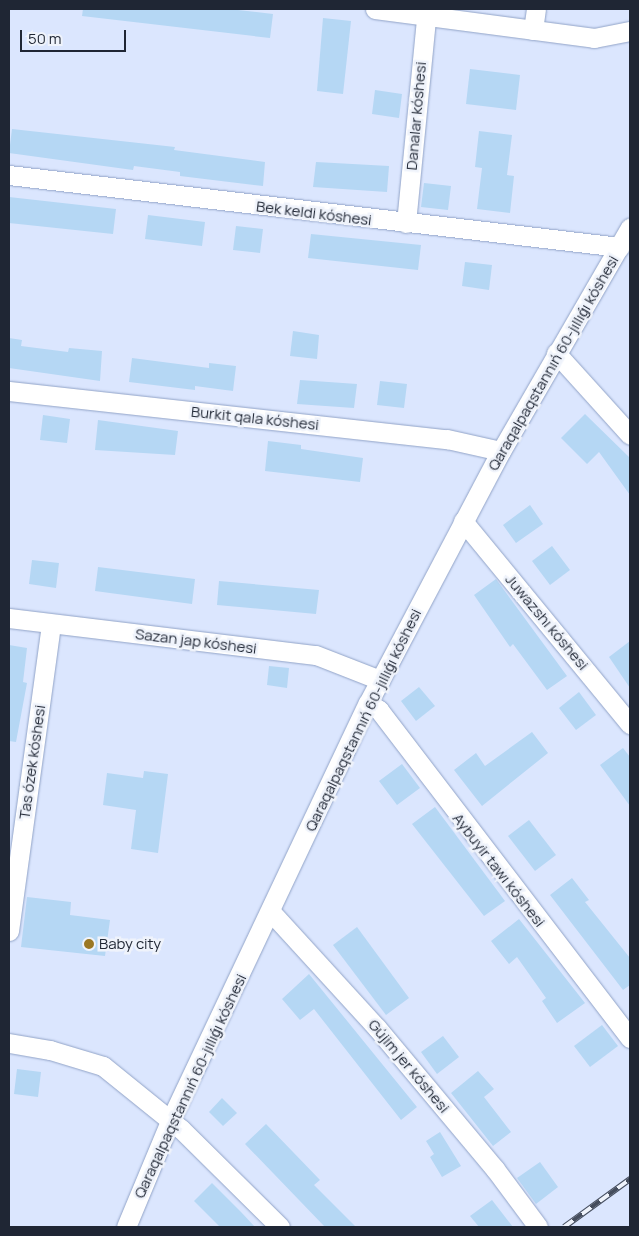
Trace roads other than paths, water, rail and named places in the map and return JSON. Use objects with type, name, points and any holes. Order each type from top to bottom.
[{"type":"street","points":[[375,9],[426,12],[594,38],[630,31]]},
{"type":"street","points":[[533,30],[536,9]]},
{"type":"street","name":"Danalar kóshesi","points":[[406,223],[426,12]]},
{"type":"street","name":"Bek keldi kóshesi","points":[[9,175],[620,247]]},
{"type":"street","name":"Qaraqalpaqstannıń 60-jıllıǵı kóshesi","points":[[126,1227],[171,1119],[368,703],[501,451],[630,228]]},
{"type":"street","points":[[556,353],[630,435]]},
{"type":"street","name":"Burkit qala kóshesi","points":[[9,391],[446,438],[501,451]]},
{"type":"street","name":"Juwazshı kóshesi","points":[[463,521],[630,724]]},
{"type":"street","name":"Sazan jap kóshesi","points":[[9,618],[316,655],[380,680]]},
{"type":"street","name":"Tas ózek kóshesi","points":[[9,931],[16,826],[51,624]]},
{"type":"street","name":"Aybuyir tawı kóshesi","points":[[368,703],[379,710],[630,1038]]},
{"type":"street","name":"Gújim jer kóshesi","points":[[270,912],[377,1028],[495,1169],[538,1227]]},
{"type":"street","points":[[9,1043],[50,1050],[103,1066],[171,1119],[280,1227]]},
{"type":"railway","points":[[564,1227],[630,1179]]},
{"type":"place","name":"Baby city","points":[[89,944]]}]
